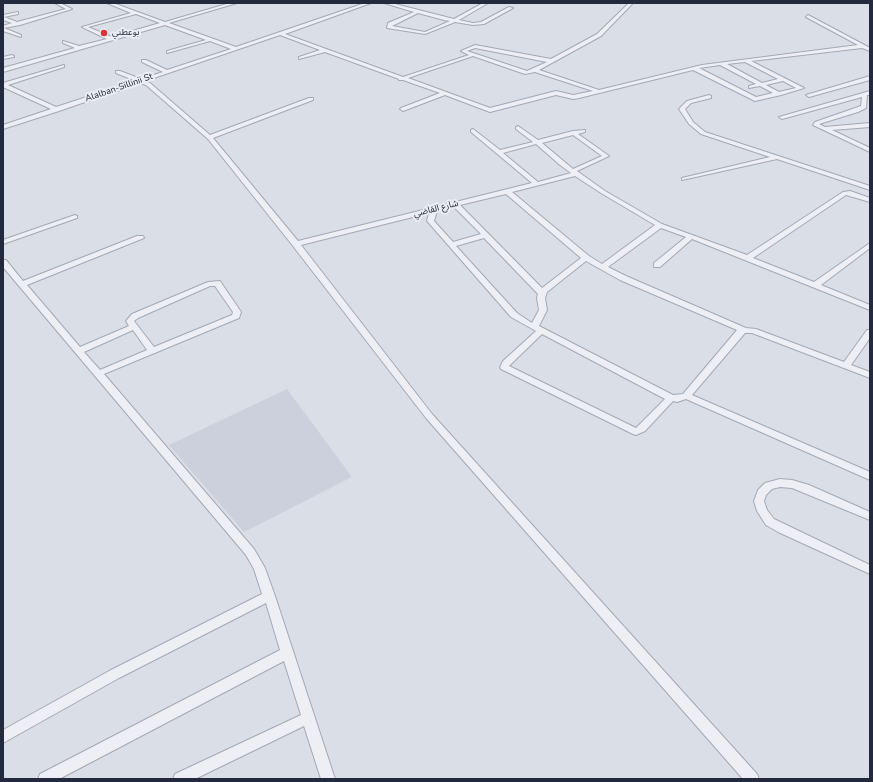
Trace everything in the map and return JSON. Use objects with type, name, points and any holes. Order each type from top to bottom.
[{"type":"street","points":[[3,28],[70,9],[57,3]]},
{"type":"street","points":[[109,3],[236,50]]},
{"type":"street","points":[[3,70],[235,3]]},
{"type":"street","name":"Alalban-Sillinii St","points":[[3,128],[236,50],[369,3]]},
{"type":"street","points":[[386,3],[468,24],[480,23],[511,8]]},
{"type":"street","points":[[417,12],[389,26],[392,28],[425,33],[454,21],[486,3]]},
{"type":"street","points":[[552,61],[474,46],[463,51],[527,73],[552,61],[602,32],[631,3]]},
{"type":"street","points":[[3,17],[16,13]]},
{"type":"street","points":[[112,39],[84,27],[135,13]]},
{"type":"street","points":[[808,16],[870,50]]},
{"type":"street","points":[[3,17],[18,24]]},
{"type":"street","points":[[3,28],[20,36]]},
{"type":"street","points":[[281,34],[401,79],[490,110],[556,93],[576,97],[720,63],[864,46]]},
{"type":"street","points":[[169,52],[210,40]]},
{"type":"street","points":[[65,42],[79,48]]},
{"type":"street","points":[[301,58],[325,50]]},
{"type":"street","points":[[481,58],[495,50]]},
{"type":"street","points":[[401,79],[472,54]]},
{"type":"street","points":[[515,58],[521,55]]},
{"type":"street","points":[[3,58],[12,56]]},
{"type":"street","points":[[144,61],[168,72]]},
{"type":"street","points":[[694,68],[753,98],[758,99],[801,88],[746,61]]},
{"type":"street","points":[[503,65],[509,62]]},
{"type":"street","points":[[720,63],[779,94]]},
{"type":"street","points":[[3,85],[62,66]]},
{"type":"street","points":[[535,70],[600,91]]},
{"type":"street","points":[[118,72],[148,84],[209,137],[296,244],[429,416],[752,779]]},
{"type":"street","points":[[809,95],[870,78]]},
{"type":"street","points":[[751,87],[784,79]]},
{"type":"street","points":[[3,85],[57,110]]},
{"type":"street","points":[[842,86],[849,89]]},
{"type":"street","points":[[856,92],[867,96]]},
{"type":"street","points":[[403,109],[443,94]]},
{"type":"street","points":[[782,116],[867,96]]},
{"type":"street","points":[[867,96],[865,106],[860,109],[815,124],[822,129],[870,150]]},
{"type":"street","points":[[709,97],[689,102],[683,107],[682,109],[684,113],[694,127],[714,137],[870,188]]},
{"type":"street","points":[[209,137],[311,99]]},
{"type":"street","points":[[822,129],[870,125]]},
{"type":"street","points":[[518,128],[574,172],[632,210],[660,225],[748,258],[870,308]]},
{"type":"street","points":[[473,131],[537,184]]},
{"type":"street","points":[[499,152],[582,131]]},
{"type":"street","name":"شارع القاضي","points":[[296,244],[537,184],[574,172],[606,156],[573,133]]},
{"type":"street","points":[[860,145],[870,145]]},
{"type":"street","points":[[684,179],[776,158]]},
{"type":"street","points":[[508,192],[586,258],[623,278],[744,330],[753,331],[870,375]]},
{"type":"street","points":[[748,258],[845,193],[850,193],[870,200]]},
{"type":"street","points":[[455,204],[542,293],[543,310],[538,329],[504,366],[636,432],[642,429],[671,398]]},
{"type":"street","points":[[434,209],[430,221],[514,315],[671,398],[677,399],[686,396],[741,331],[744,330]]},
{"type":"street","points":[[3,242],[75,217]]},
{"type":"street","points":[[603,267],[660,225]]},
{"type":"street","points":[[452,245],[486,235]]},
{"type":"street","points":[[657,264],[690,237]]},
{"type":"street","points":[[22,284],[140,238]]},
{"type":"street","points":[[816,285],[870,245]]},
{"type":"street","points":[[542,293],[586,258]]},
{"type":"street","points":[[3,262],[250,552],[259,568],[269,596],[328,779]]},
{"type":"street","points":[[79,351],[134,328],[130,321],[134,316],[208,284],[217,283]]},
{"type":"street","points":[[152,351],[131,322],[131,319],[217,283]]},
{"type":"street","points":[[97,374],[236,316],[237,312],[217,283]]},
{"type":"street","points":[[846,366],[870,332]]},
{"type":"street","points":[[686,396],[870,476]]},
{"type":"street","points":[[870,516],[805,488],[792,484],[780,483],[770,486],[762,493],[759,501],[762,511],[770,522],[870,570]]},
{"type":"street","points":[[3,737],[114,674],[269,596]]},
{"type":"street","points":[[45,779],[287,653]]},
{"type":"street","points":[[180,779],[308,718]]},
{"type":"shaded area","points":[[287,389],[352,477],[244,532],[169,445]]},
{"type":"place","name":"بوعطني","points":[[104,33]]}]
